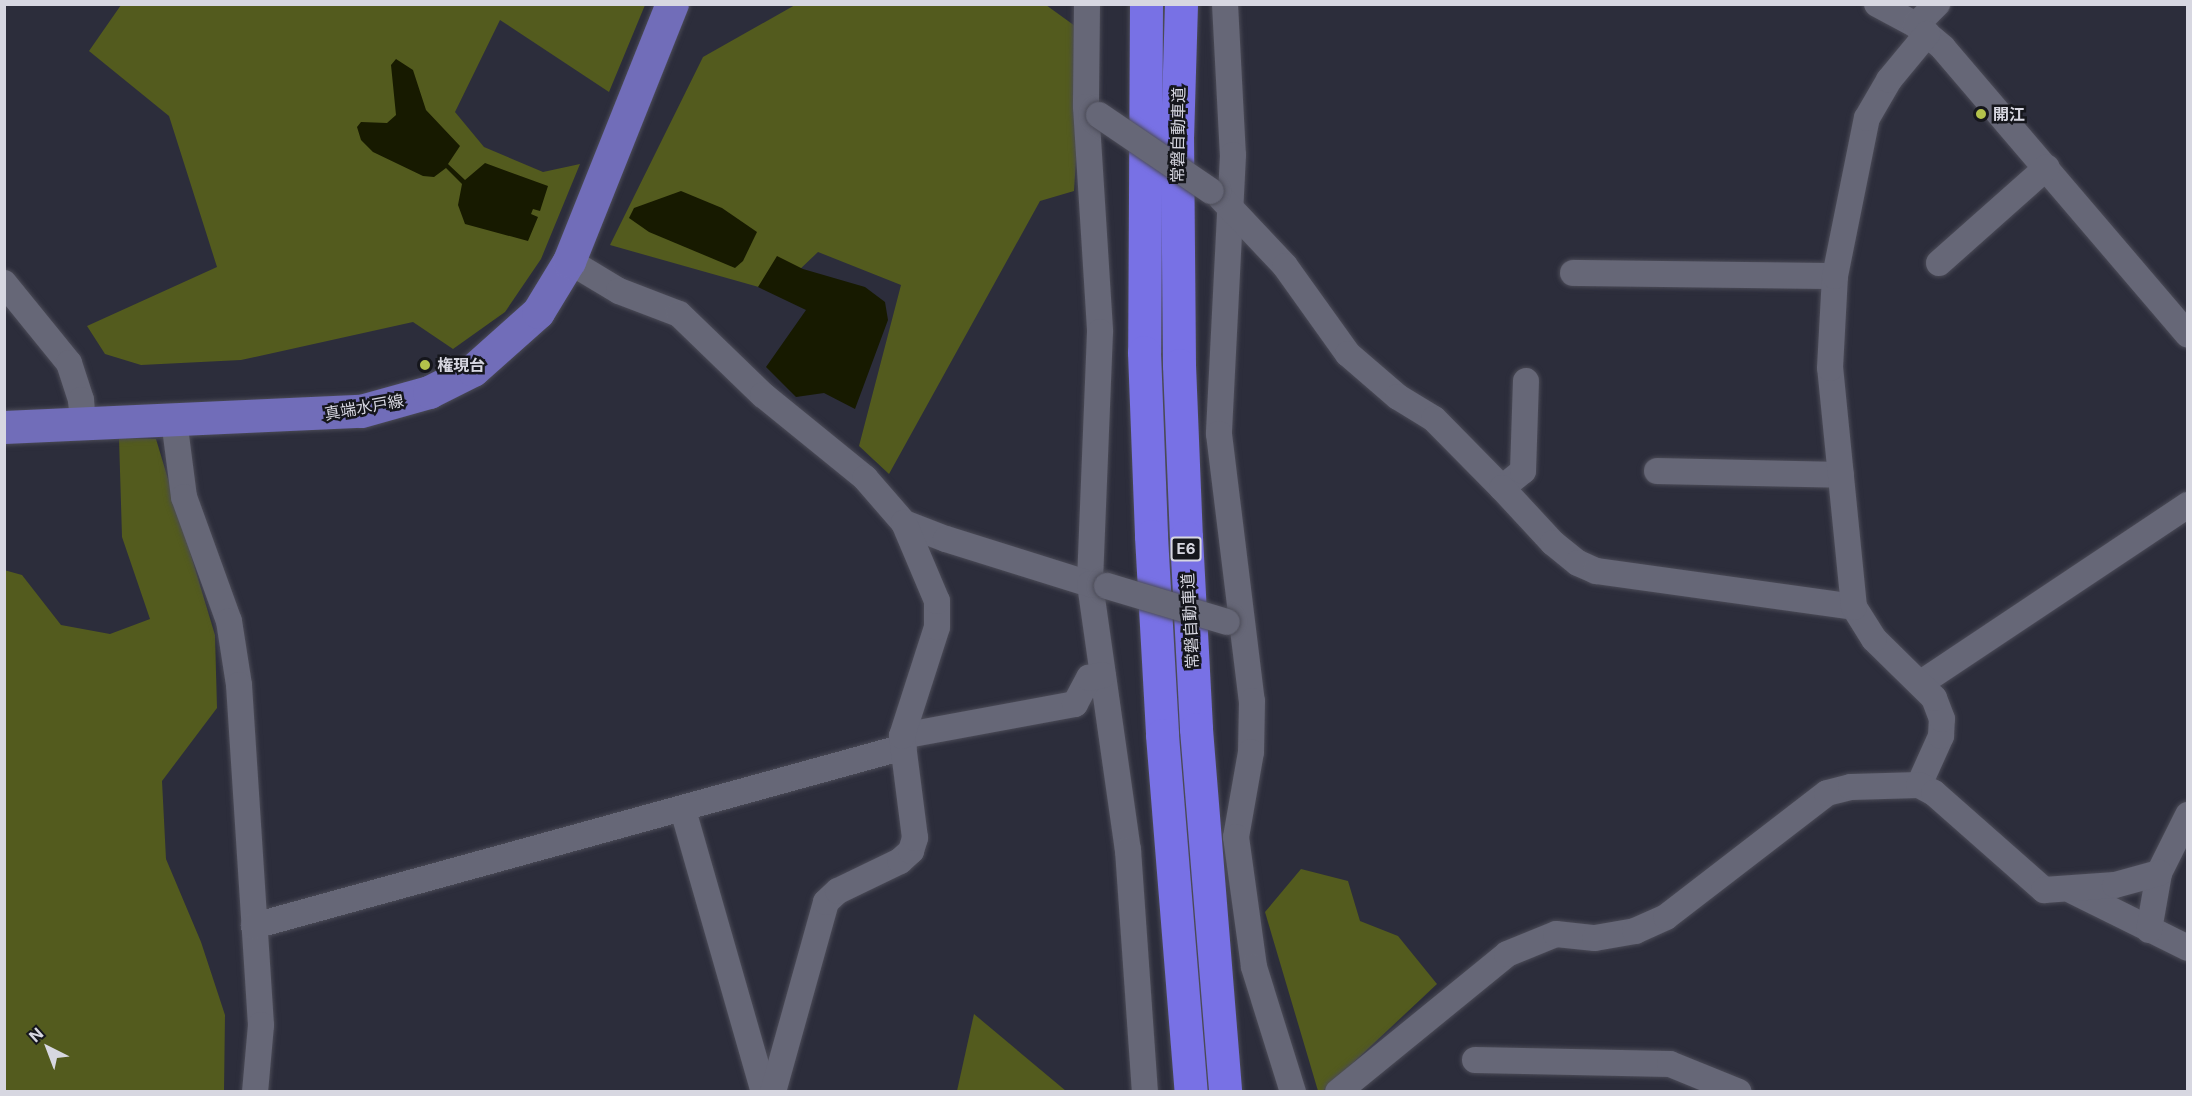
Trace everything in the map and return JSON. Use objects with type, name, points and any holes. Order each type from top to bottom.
[{"type":"highway","name":"常磐自動車道","points":[[1146,4],[1143,340],[1151,536],[1162,735],[1191,1092]]},
{"type":"highway","name":"常磐自動車道","points":[[1181,4],[1177,148],[1184,491],[1196,729],[1226,1092]]},
{"type":"main road","name":"真端水戸線","points":[[4,428],[325,416],[394,404],[429,392],[473,370],[509,341],[538,312],[569,261],[672,4]]},
{"type":"street","points":[[1087,4],[1100,332],[1098,585],[1103,675],[1128,850],[1145,1092]]},
{"type":"street","points":[[1225,4],[1233,155],[1220,197],[1219,434],[1235,623],[1252,701],[1251,752],[1236,837],[1241,893],[1254,967],[1293,1092]]},
{"type":"street","points":[[1877,4],[1922,29],[2047,167],[2187,335]]},
{"type":"street","points":[[1919,785],[1941,736],[1942,719],[1934,698],[1874,639],[1854,607],[1830,368],[1835,276],[1867,118],[1937,4]]},
{"type":"street","points":[[1092,111],[1220,197],[1285,266],[1348,354],[1398,397],[1434,419],[1553,543],[1578,563],[1596,571],[1854,607]]},
{"type":"street","points":[[1939,262],[2047,167]]},
{"type":"street","points":[[569,261],[619,291],[679,314],[763,395],[865,478],[904,523],[937,601],[937,627],[903,741],[915,838],[911,851],[900,861],[838,891],[826,902],[773,1092]]},
{"type":"street","points":[[1573,273],[1835,276]]},
{"type":"street","points":[[4,284],[69,363],[81,400],[83,424]]},
{"type":"street","points":[[1502,488],[1523,471],[1526,381]]},
{"type":"street","points":[[174,420],[184,496],[229,621],[244,737],[261,1025],[255,1092]]},
{"type":"street","points":[[1657,471],[1841,474]]},
{"type":"street","points":[[1921,683],[2187,505]]},
{"type":"street","points":[[904,523],[1098,585],[1235,623]]},
{"type":"street","points":[[254,926],[683,810],[903,741],[1075,704],[1089,678],[1103,675]]},
{"type":"street","points":[[1338,1092],[1507,954],[1556,934],[1595,938],[1635,931],[1666,917],[1827,793],[1851,787],[1919,785],[1934,793],[2030,881],[2044,890],[2073,891],[2115,885],[2159,873]]},
{"type":"street","points":[[683,810],[764,1092]]},
{"type":"street","points":[[2149,930],[2159,873],[2187,815]]},
{"type":"street","points":[[2073,891],[2187,948]]},
{"type":"street","points":[[1475,1060],[1670,1064],[1738,1092]]},
{"type":"green space","points":[[121,5],[645,5],[609,92],[500,20],[455,112],[484,147],[543,172],[580,164],[541,259],[505,312],[453,349],[413,322],[241,360],[141,365],[105,354],[87,326],[217,267],[169,116],[89,51]]},
{"type":"green space","points":[[795,5],[1046,5],[1075,26],[1079,114],[1074,191],[1040,201],[889,474],[859,446],[901,285],[818,252],[776,292],[610,245],[703,57]]},
{"type":"green space","points":[[119,438],[156,439],[215,635],[217,708],[162,781],[166,859],[201,942],[225,1015],[224,1091],[5,1091],[4,570],[22,575],[61,625],[110,634],[150,619],[122,537]]},
{"type":"green space","points":[[1301,869],[1348,881],[1360,921],[1398,936],[1437,984],[1323,1091],[1318,1091],[1265,912]]},
{"type":"green space","points":[[974,1014],[1066,1091],[957,1091]]},
{"type":"shaded area","points":[[396,59],[413,70],[426,110],[460,146],[448,164],[465,180],[485,163],[548,186],[540,211],[533,209],[531,214],[538,217],[528,241],[465,224],[458,205],[462,184],[446,168],[434,177],[423,176],[373,152],[361,140],[357,127],[361,122],[387,123],[396,115],[391,65]]},
{"type":"shaded area","points":[[681,191],[722,208],[757,232],[743,261],[735,268],[649,232],[629,218],[634,208]]},
{"type":"shaded area","points":[[777,256],[803,269],[865,287],[885,302],[888,320],[855,409],[824,393],[796,397],[766,367],[806,310],[758,287]]},
{"type":"place","name":"開江","points":[[1981,114]]},
{"type":"place","name":"権現台","points":[[425,365]]}]
